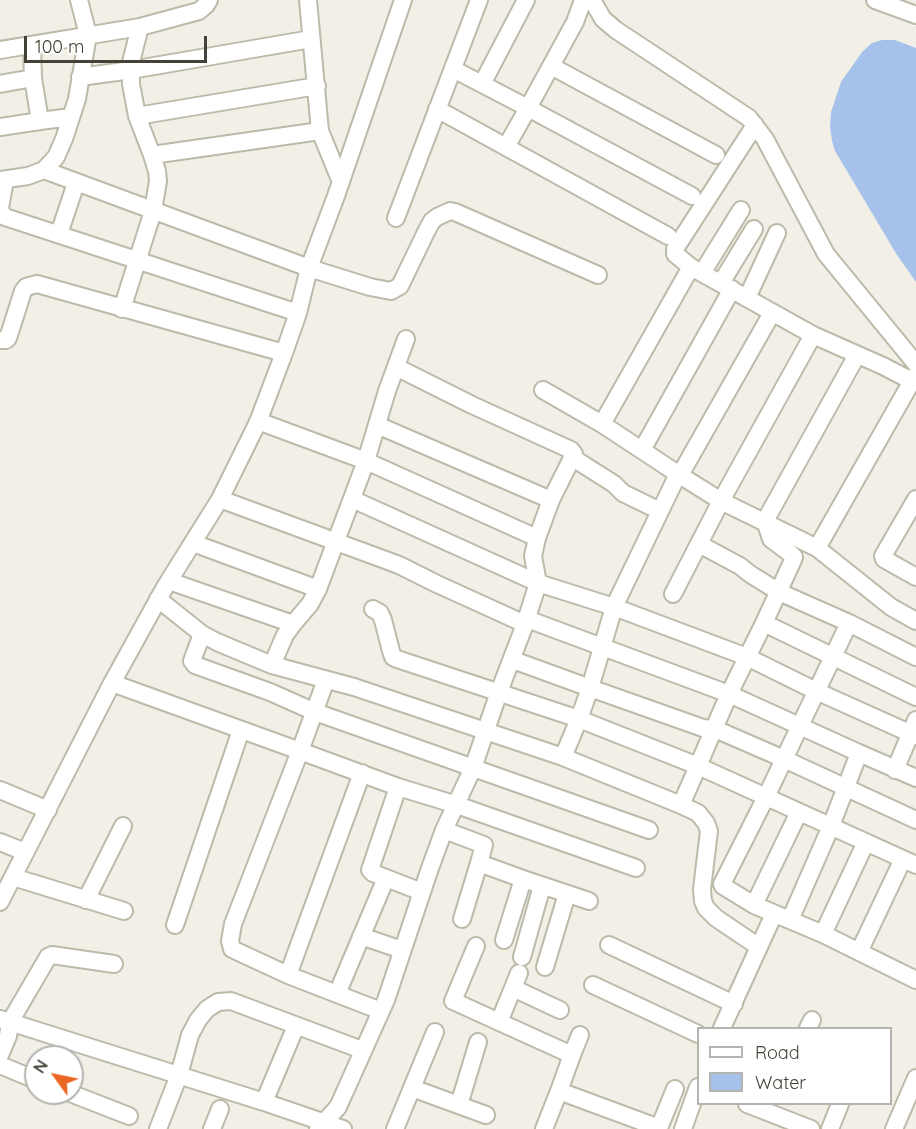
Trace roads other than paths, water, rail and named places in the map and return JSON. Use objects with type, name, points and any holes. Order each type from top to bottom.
[{"type":"street","points":[[79,0],[88,35],[76,99],[64,139],[56,157],[44,170],[28,177],[3,180],[1,212],[5,217],[298,313]]},
{"type":"street","points":[[0,50],[140,27],[199,10],[209,0]]},
{"type":"street","points":[[308,0],[320,130],[341,182]]},
{"type":"street","points":[[0,902],[112,683],[158,599],[220,500],[258,421],[284,354],[298,313],[309,268],[403,0]]},
{"type":"street","points":[[396,218],[479,0]]},
{"type":"street","points":[[482,84],[526,0]]},
{"type":"street","points":[[506,147],[575,22],[583,0]]},
{"type":"street","points":[[592,0],[603,19],[616,30],[749,117],[765,139],[826,254],[916,364]]},
{"type":"street","points":[[875,0],[916,15]]},
{"type":"street","points":[[122,309],[153,211],[158,181],[152,155],[137,116],[131,84],[131,63],[140,27]]},
{"type":"street","points":[[80,77],[311,39]]},
{"type":"street","points":[[32,45],[33,78],[40,121]]},
{"type":"street","points":[[551,66],[716,155]]},
{"type":"street","points":[[453,69],[692,196]]},
{"type":"street","points":[[0,84],[33,78]]},
{"type":"street","points":[[137,116],[317,86]]},
{"type":"street","points":[[437,109],[668,236]]},
{"type":"street","points":[[0,127],[71,117]]},
{"type":"street","points":[[755,125],[675,249],[675,254],[696,270],[772,314],[857,355],[914,378],[817,548]]},
{"type":"street","points":[[152,155],[320,130]]},
{"type":"street","points":[[44,170],[309,268],[370,287],[391,291],[400,286],[432,221],[450,212],[598,275]]},
{"type":"street","points":[[59,234],[76,183]]},
{"type":"street","points":[[602,424],[696,270],[741,210]]},
{"type":"street","points":[[642,450],[754,229]]},
{"type":"street","points":[[747,298],[777,233]]},
{"type":"street","points":[[0,340],[8,338],[23,291],[26,287],[37,284],[284,354]]},
{"type":"street","points":[[563,758],[590,688],[614,607],[678,474],[684,468],[772,314]]},
{"type":"street","points":[[673,594],[721,501],[813,335]]},
{"type":"street","points":[[272,665],[285,635],[310,604],[318,589],[366,461],[406,339]]},
{"type":"street","points":[[681,805],[729,694],[794,560],[791,554],[771,539],[765,521],[857,355]]},
{"type":"street","points":[[320,1126],[338,1107],[386,1000],[444,830],[473,768],[499,692],[513,660],[538,583],[533,556],[537,538],[551,500],[574,454],[571,450],[396,367]]},
{"type":"street","points":[[543,390],[602,424],[721,501],[817,548],[891,607],[916,621]]},
{"type":"street","points":[[258,421],[366,461],[537,538]]},
{"type":"street","points":[[377,425],[551,500]]},
{"type":"street","points":[[573,459],[614,484],[623,493],[660,511]]},
{"type":"street","points":[[352,499],[538,583],[614,607],[747,657],[816,691],[914,730],[895,770]]},
{"type":"street","points":[[916,499],[883,556],[884,559],[916,577]]},
{"type":"street","points":[[220,500],[399,565],[437,584],[526,621],[602,646],[729,694],[916,778]]},
{"type":"street","points":[[193,543],[318,589]]},
{"type":"street","points":[[699,544],[740,566],[779,592],[849,623],[916,657]]},
{"type":"street","points":[[169,581],[293,624]]},
{"type":"street","points":[[158,599],[202,634],[272,665],[354,687],[486,731],[563,758],[698,813],[709,831],[702,889],[706,908],[716,918],[759,947]]},
{"type":"street","points":[[372,609],[380,613],[393,657],[397,659],[579,719],[698,766],[910,862],[859,952]]},
{"type":"street","points":[[764,623],[916,697]]},
{"type":"street","points":[[849,623],[722,884],[754,905],[823,934],[916,980]]},
{"type":"street","points":[[202,634],[192,661],[195,664],[315,711],[649,830]]},
{"type":"street","points":[[513,660],[703,728],[715,729],[916,820]]},
{"type":"street","points":[[326,680],[233,924],[230,941],[232,949],[288,975],[381,1011]]},
{"type":"street","points":[[112,683],[398,787],[457,805],[636,868]]},
{"type":"street","points":[[175,925],[241,730]]},
{"type":"street","points":[[723,1027],[759,947],[782,917],[831,826],[859,753]]},
{"type":"street","points":[[288,975],[362,773]]},
{"type":"street","points":[[398,787],[370,870],[422,892]]},
{"type":"street","points":[[0,790],[48,810]]},
{"type":"street","points":[[754,905],[799,812]]},
{"type":"street","points":[[86,900],[123,826]]},
{"type":"street","points":[[444,830],[484,845],[462,919]]},
{"type":"street","points":[[0,842],[25,852]]},
{"type":"street","points":[[823,934],[866,842]]},
{"type":"street","points":[[479,863],[589,901]]},
{"type":"street","points":[[13,878],[124,911]]},
{"type":"street","points":[[337,994],[386,878]]},
{"type":"street","points":[[504,940],[523,879]]},
{"type":"street","points":[[499,1022],[518,973],[543,886]]},
{"type":"street","points":[[545,967],[567,894]]},
{"type":"street","points":[[362,936],[402,950]]},
{"type":"street","points":[[609,945],[734,1004]]},
{"type":"street","points":[[476,946],[453,1001],[572,1055]]},
{"type":"street","points":[[0,1055],[8,1036],[5,1020],[48,957],[52,955],[114,964]]},
{"type":"street","points":[[518,973],[560,1010]]},
{"type":"street","points":[[593,985],[697,1033]]},
{"type":"street","points":[[158,1129],[190,1035],[207,1009],[218,1002],[231,1001],[362,1050]]},
{"type":"street","points":[[5,1020],[264,1102],[320,1126],[343,1129]]},
{"type":"street","points":[[264,1102],[296,1026]]},
{"type":"street","points":[[395,1129],[435,1032]]},
{"type":"street","points":[[544,1129],[580,1035]]},
{"type":"street","points":[[459,1105],[478,1042]]},
{"type":"street","points":[[0,1065],[24,1075]]},
{"type":"street","points":[[894,1129],[911,1104],[916,1078]]},
{"type":"street","points":[[412,1088],[486,1115]]},
{"type":"street","points":[[559,1091],[659,1128],[675,1089]]},
{"type":"street","points":[[683,1129],[697,1092]]},
{"type":"street","points":[[84,1098],[129,1116]]},
{"type":"street","points":[[749,1105],[772,1116],[811,1129]]},
{"type":"street","points":[[830,1129],[840,1105]]},
{"type":"street","points":[[212,1129],[220,1109]]},
{"type":"water","points":[[895,40],[916,48],[916,282],[897,255],[835,151],[830,127],[831,112],[841,82],[862,52],[872,43]]}]
